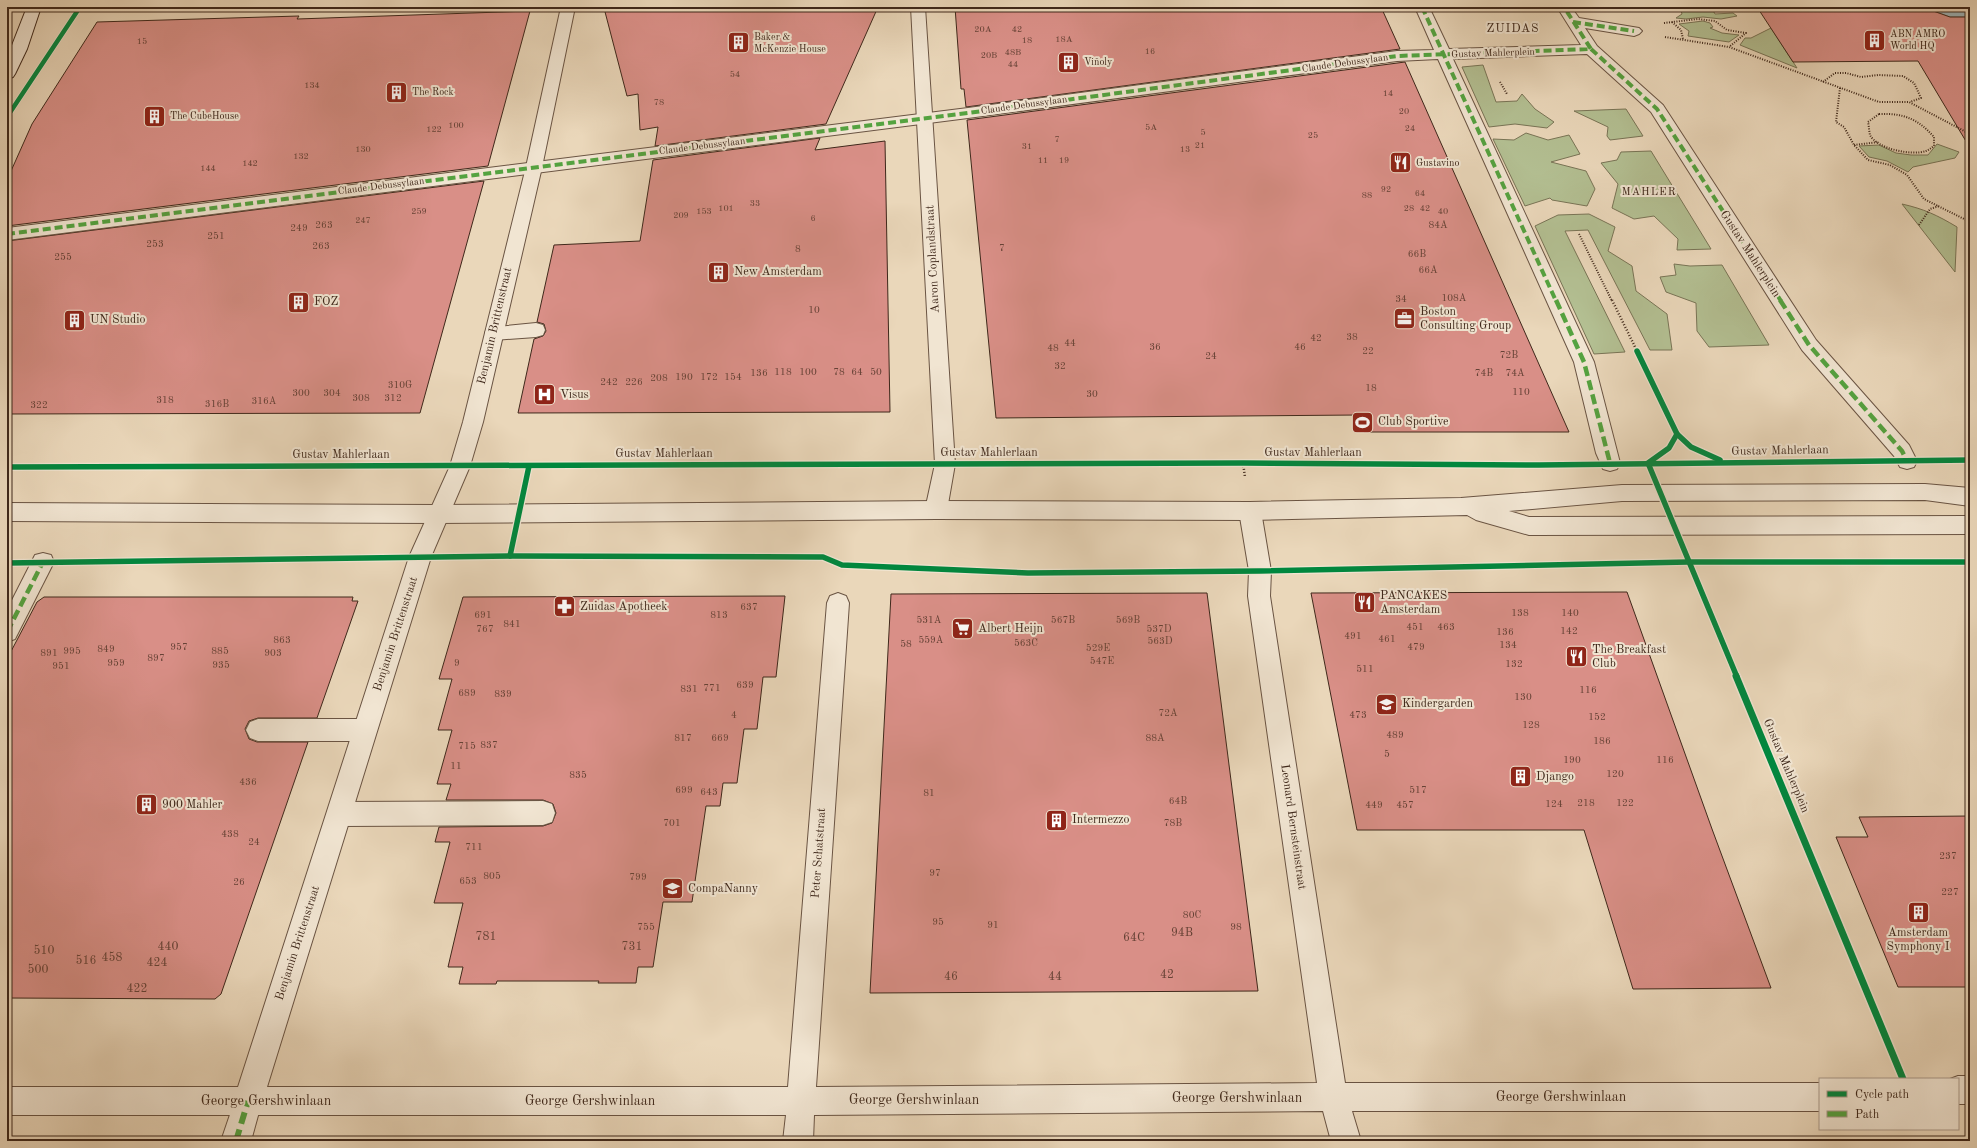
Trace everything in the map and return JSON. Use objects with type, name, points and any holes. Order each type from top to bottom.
[{"type":"street","points":[[7,74],[19,49],[34,7]]},
{"type":"street","name":"Benjamin Brittenstraat","points":[[236,1141],[420,557],[437,514],[460,466],[473,422],[534,167],[568,7]]},
{"type":"street","name":"Aaron Coplandstraat","points":[[918,7],[945,464],[936,510]]},
{"type":"street","name":"Gustav Mahlerplein","points":[[1422,7],[1584,362],[1606,453],[1610,463]]},
{"type":"street","name":"Gustav Mahlerplein","points":[[1564,7],[1591,49],[1657,109],[1809,345],[1902,452],[1907,461]]},
{"type":"street","points":[[1573,22],[1634,32]]},
{"type":"street","name":"Gustav Mahlerplein","points":[[1398,56],[1591,49]]},
{"type":"street","name":"Claude Debussylaan","points":[[7,234],[925,118],[1398,56]]},
{"type":"street","points":[[494,333],[536,330]]},
{"type":"street","points":[[7,512],[437,514],[936,510],[1250,511],[1461,507],[1622,493],[1925,492],[1970,497]]},
{"type":"street","points":[[1461,507],[1529,526],[1970,525]]},
{"type":"street","name":"Leonard Bernsteinstraat","points":[[1250,511],[1260,571],[1259,596],[1333,1097],[1346,1141]]},
{"type":"street","points":[[7,632],[43,562]]},
{"type":"street","name":"Peter Schatstraat","points":[[798,1141],[838,603]]},
{"type":"street","points":[[258,730],[365,730]]},
{"type":"street","points":[[339,814],[543,814]]},
{"type":"street","points":[[1959,1090],[1970,1090]]},
{"type":"street","name":"George Gershwinlaan","points":[[7,1101],[800,1101],[1333,1097],[1819,1097]]},
{"type":"path","points":[[1657,35],[1658,24],[1698,19],[1715,21],[1727,30],[1746,33],[1729,47]]},
{"type":"path","points":[[1672,22],[1681,30],[1683,39]]},
{"type":"path","points":[[1634,32],[1729,47],[1823,82],[1879,102],[1909,102],[1921,98],[1914,82],[1903,76],[1878,75],[1861,77],[1846,73],[1835,73],[1823,82]]},
{"type":"path","points":[[1840,88],[1836,122],[1844,127],[1854,145],[1868,160],[1890,165],[1907,175],[1924,199],[1970,222]]},
{"type":"path","points":[[1909,102],[1968,132],[1970,175]]},
{"type":"path","points":[[1854,145],[1879,142],[1896,151],[1918,154],[1927,152],[1933,148],[1935,142],[1934,136],[1920,123],[1910,118],[1889,114],[1879,114],[1868,122],[1867,127],[1869,134],[1879,142]]},
{"type":"path","points":[[1919,225],[1930,209],[1939,206]]},
{"type":"path","points":[[1579,234],[1641,358]]},
{"type":"path","points":[[1957,562],[1968,562],[1970,573]]},
{"type":"green space","points":[[1680,7],[1711,7],[1715,14],[1733,13],[1737,16],[1721,19],[1703,17],[1686,19],[1676,18],[1682,14]]},
{"type":"green space","points":[[1703,21],[1710,23],[1713,27],[1710,28],[1722,33],[1739,35],[1729,42],[1688,36],[1689,31],[1679,24]]},
{"type":"green space","points":[[1771,28],[1797,68],[1740,45],[1745,38],[1751,38]]},
{"type":"green space","points":[[1483,65],[1496,102],[1517,101],[1522,94],[1535,109],[1554,122],[1547,128],[1515,124],[1489,127],[1462,67]]},
{"type":"green space","points":[[1626,109],[1643,136],[1610,140],[1607,136],[1608,127],[1574,111]]},
{"type":"green space","points":[[1526,133],[1548,140],[1569,135],[1580,154],[1551,162],[1586,171],[1595,189],[1587,206],[1552,200],[1550,198],[1525,206],[1493,139],[1514,140]]},
{"type":"green space","points":[[1937,144],[1959,152],[1955,158],[1913,167],[1908,172],[1887,161],[1869,157],[1859,146],[1879,145],[1896,153],[1928,155]]},
{"type":"green space","points":[[1651,151],[1711,249],[1677,250],[1678,239],[1654,216],[1634,219],[1612,208],[1618,184],[1601,163],[1617,160],[1621,152]]},
{"type":"green space","points":[[1902,204],[1930,213],[1957,227],[1955,272]]},
{"type":"green space","points":[[1589,214],[1615,227],[1608,251],[1632,266],[1636,291],[1667,314],[1672,350],[1650,350],[1588,230],[1565,231],[1625,352],[1594,354],[1535,226],[1558,215]]},
{"type":"green space","points":[[1674,264],[1690,266],[1722,265],[1769,345],[1709,347],[1697,331],[1696,303],[1666,292],[1660,277],[1676,275]]},
{"type":"water","points":[[1923,7],[1970,7],[1970,17],[1950,17]]},
{"type":"building","name":"Baker & McKenzie House","points":[[878,7],[826,124],[655,146],[658,127],[640,130],[638,94],[627,96],[604,8]]},
{"type":"building","name":"Viñoly","points":[[955,7],[1381,7],[1400,49],[966,107],[964,89],[961,89]]},
{"type":"building","name":"ABN AMRO World HQ","points":[[1757,7],[1922,7],[1950,17],[1970,17],[1970,148],[1918,61],[1793,62]]},
{"type":"building","points":[[530,11],[488,166],[7,226],[7,180],[32,124],[97,22],[299,16],[297,19]]},
{"type":"building","points":[[1405,62],[1569,432],[1364,432],[1358,415],[996,418],[967,120]]},
{"type":"building","name":"New Amsterdam","points":[[820,138],[815,150],[885,141],[890,412],[518,413],[534,339],[543,336],[546,331],[544,324],[537,322],[554,245],[640,241],[653,160]]},
{"type":"building","name":"FOZ","points":[[484,181],[420,413],[7,414],[7,241]]},
{"type":"building","name":"Django","points":[[1627,592],[1771,988],[1633,989],[1584,830],[1357,830],[1311,593]]},
{"type":"building","name":"Intermezzo","points":[[1207,593],[1258,991],[870,993],[891,594]]},
{"type":"building","points":[[785,596],[776,677],[763,677],[757,729],[744,729],[737,783],[723,783],[720,806],[706,806],[692,902],[663,902],[653,967],[638,967],[636,983],[598,983],[599,981],[497,981],[496,984],[459,984],[463,967],[448,967],[463,903],[434,903],[450,842],[435,842],[439,827],[543,826],[552,823],[556,813],[553,804],[543,800],[446,800],[451,784],[437,784],[452,730],[438,730],[452,679],[439,679],[463,597]]},
{"type":"building","name":"900 Mahler","points":[[44,597],[353,597],[352,601],[358,601],[317,718],[258,718],[249,721],[245,729],[249,739],[257,742],[308,742],[221,994],[215,999],[7,998],[7,659],[37,602]]},
{"type":"building","name":"Amsterdam Symphony I","points":[[1970,816],[1970,987],[1898,987],[1836,837],[1868,837],[1859,817]]},
{"type":"marked path","points":[[1422,7],[1584,362],[1606,453],[1610,463]]},
{"type":"marked path","points":[[7,234],[968,113],[1397,56],[1591,49],[1564,7]]},
{"type":"marked path","points":[[1573,22],[1634,31]]},
{"type":"marked path","points":[[1591,49],[1657,109],[1809,345],[1902,451],[1907,461]]},
{"type":"marked path","points":[[7,632],[43,562]]},
{"type":"marked path","points":[[236,1141],[248,1101]]},
{"type":"cycle path","points":[[7,117],[80,7]]},
{"type":"cycle path","points":[[1637,351],[1677,434],[1675,440],[1669,448],[1648,463],[1903,1078]]},
{"type":"cycle path","points":[[1677,434],[1691,447],[1720,460]]},
{"type":"cycle path","name":"Gustav Mahlerlaan","points":[[7,467],[1243,463],[1539,465],[1970,460]]},
{"type":"cycle path","points":[[510,556],[529,466]]},
{"type":"cycle path","points":[[7,563],[510,556],[823,557],[842,565],[1028,573],[1260,571],[1688,562],[1970,562]]},
{"type":"place","name":"ABN AMRO World HQ","points":[[1874,40]]},
{"type":"place","name":"Baker & McKenzie House","points":[[738,43]]},
{"type":"place","name":"Viñoly","points":[[1068,62]]},
{"type":"place","name":"The Rock","points":[[396,92]]},
{"type":"place","name":"The CubeHouse","points":[[154,116]]},
{"type":"place","name":"Gustavino","points":[[1400,163]]},
{"type":"place","name":"New Amsterdam","points":[[718,272]]},
{"type":"place","name":"FOZ","points":[[299,302]]},
{"type":"place","name":"Boston Consulting Group","points":[[1405,319]]},
{"type":"place","name":"UN Studio","points":[[75,320]]},
{"type":"place","name":"Visus","points":[[545,395]]},
{"type":"place","name":"Club Sportive","points":[[1362,422]]},
{"type":"place","name":"PANCAKES Amsterdam","points":[[1364,603]]},
{"type":"place","name":"Zuidas Apotheek","points":[[565,607]]},
{"type":"place","name":"Albert Heijn","points":[[962,629]]},
{"type":"place","name":"The Breakfast Club","points":[[1577,657]]},
{"type":"place","name":"Kindergarden","points":[[1386,704]]},
{"type":"place","name":"Django","points":[[1520,777]]},
{"type":"place","name":"900 Mahler","points":[[147,805]]},
{"type":"place","name":"Intermezzo","points":[[1057,820]]},
{"type":"place","name":"CompaNanny","points":[[672,889]]},
{"type":"place","name":"Amsterdam Symphony I","points":[[1918,912]]},
{"type":"district","name":"ZUIDAS","points":[[1513,29]]},
{"type":"district","name":"MAHLER","points":[[1649,192]]}]
